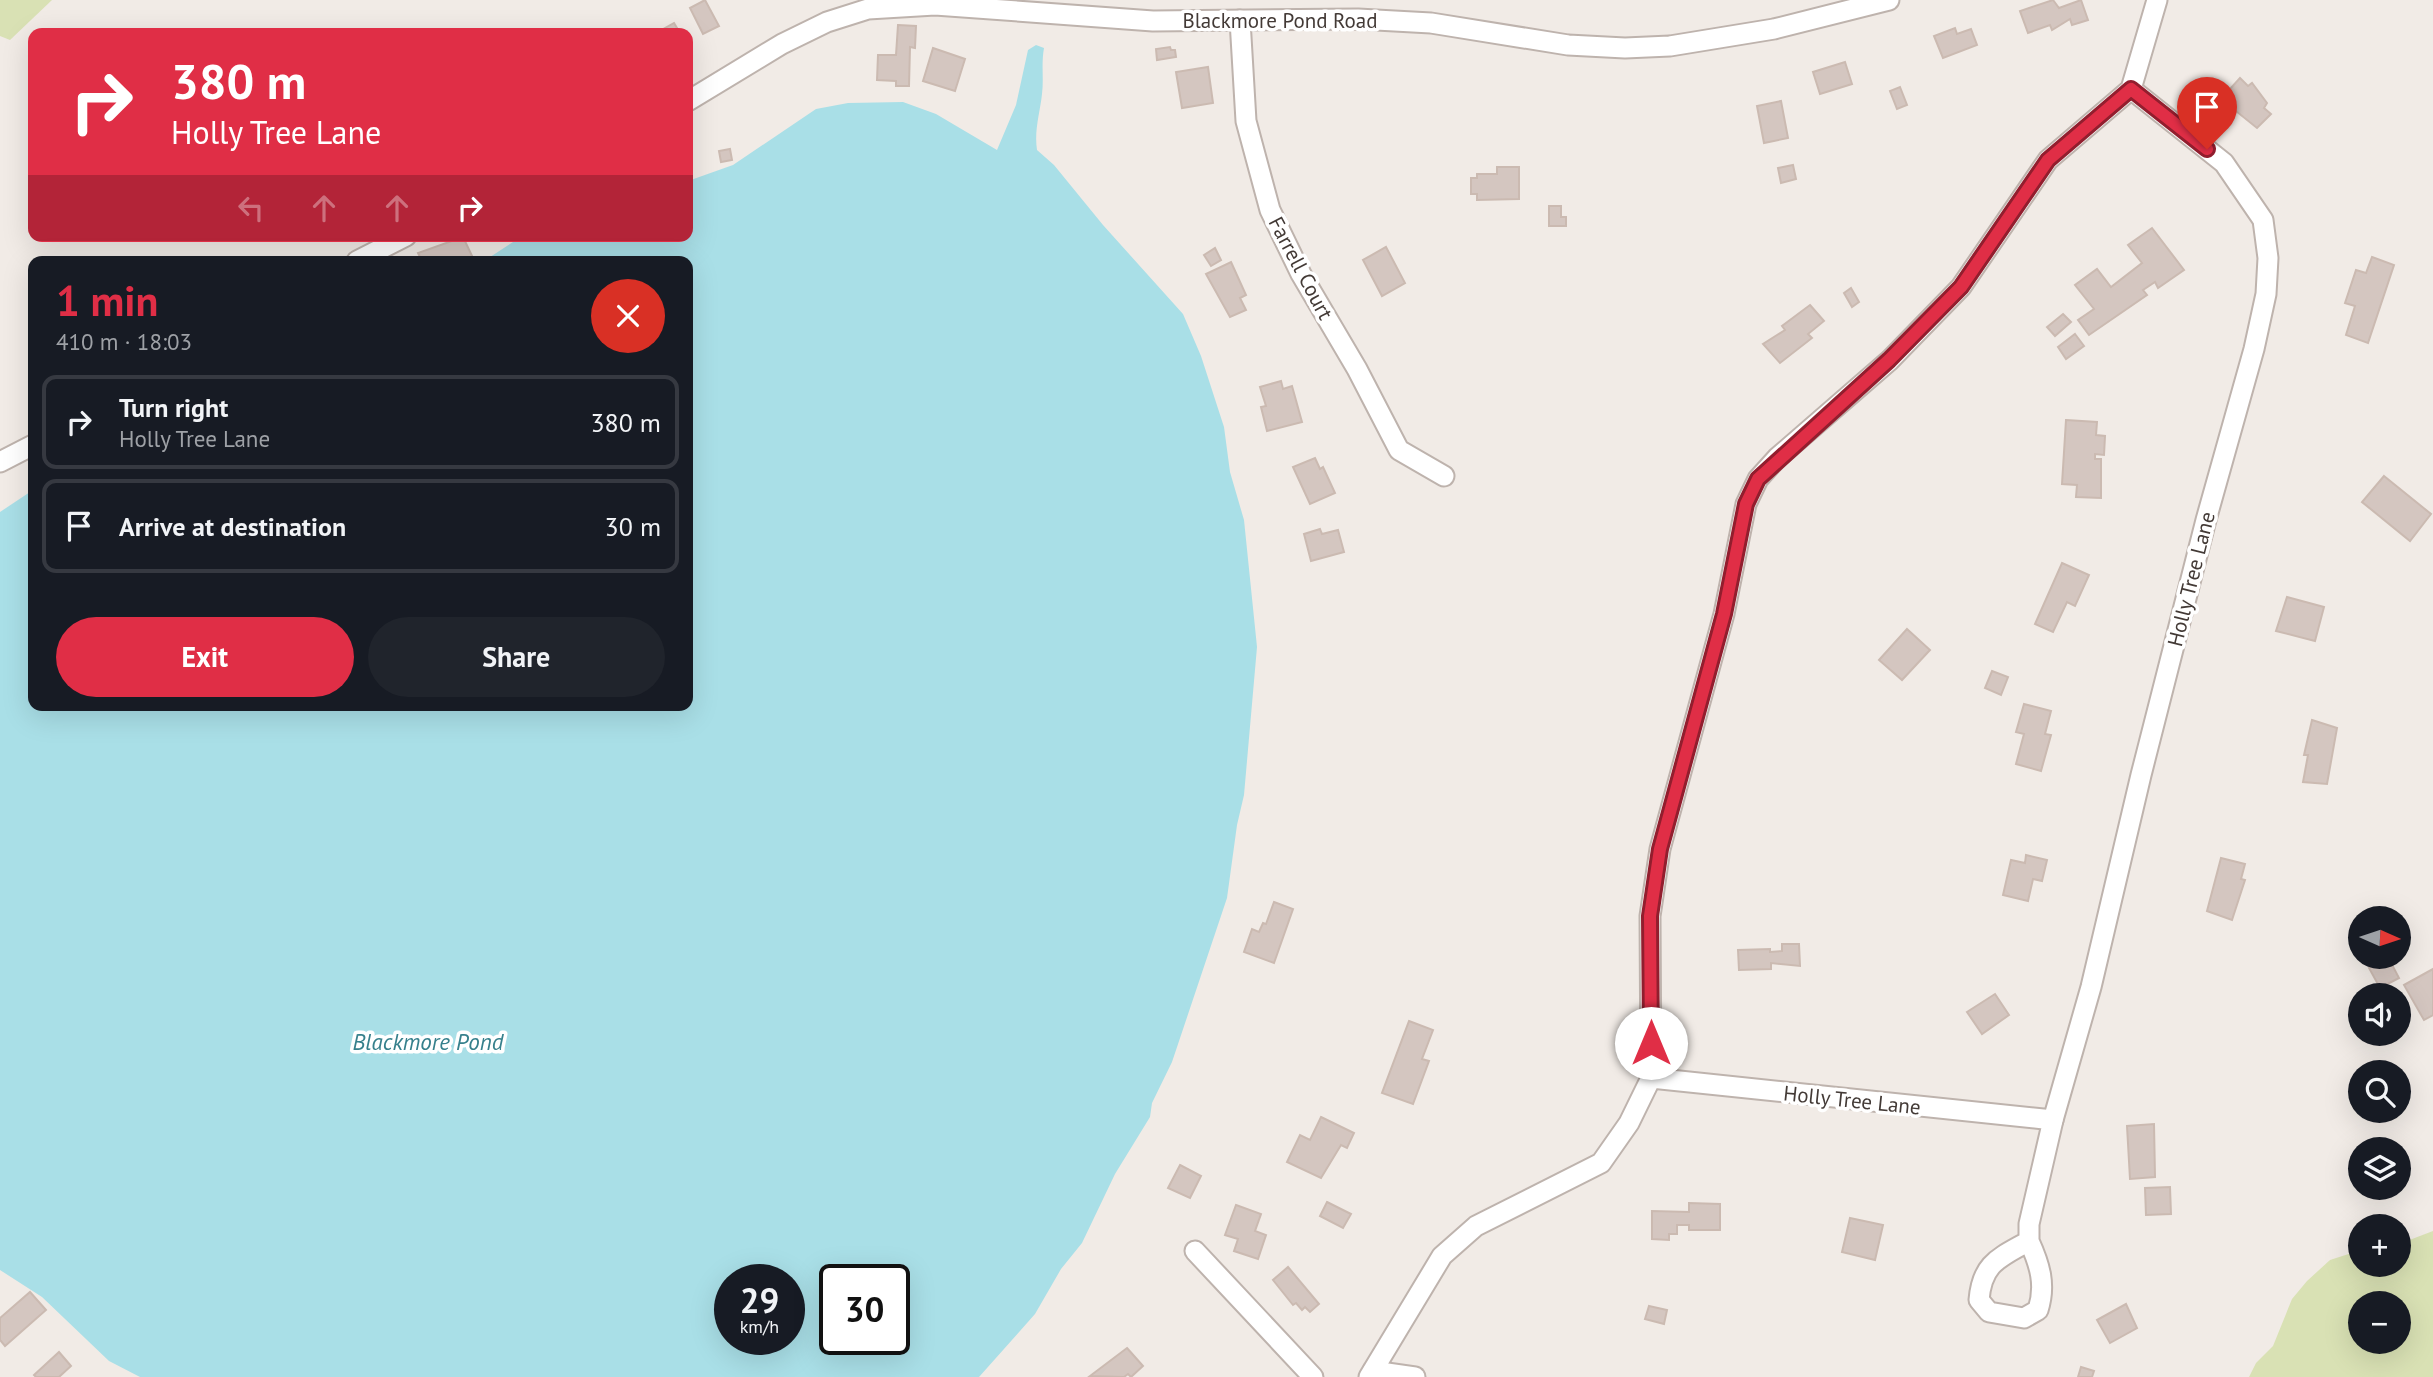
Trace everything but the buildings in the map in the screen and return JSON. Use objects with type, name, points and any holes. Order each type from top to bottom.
[{"type":"street","name":"Blackmore Pond Road","points":[[693,98],[782,44],[827,22],[869,9],[935,5],[1153,21],[1358,19],[1431,23],[1568,45],[1625,48],[1670,46],[1774,29],[1889,0]]},
{"type":"street","points":[[1415,1377],[1371,1374],[1442,1256],[1476,1226],[1601,1163],[1629,1123],[1651,1078],[1650,916],[1660,849],[1724,614],[1746,504],[1758,479],[1777,458],[1889,360],[1961,287],[2048,160],[2131,89],[2157,0]]},
{"type":"street","name":"Farrell Court","points":[[1240,20],[1246,121],[1270,210],[1301,274],[1357,369],[1399,450],[1444,476]]},
{"type":"street","name":"Holly Tree Lane","points":[[2029,1241],[2029,1224],[2053,1120],[2091,987],[2141,775],[2206,520],[2254,349],[2266,294],[2268,258],[2263,219],[2224,163],[2131,89]]},
{"type":"street","points":[[367,256],[394,242]]},
{"type":"street","points":[[0,462],[28,448]]},
{"type":"street","name":"Holly Tree Lane","points":[[1651,1078],[2053,1120]]},
{"type":"street","points":[[1195,1251],[1313,1377]]},
{"type":"green space","points":[[0,0],[52,0],[10,40],[0,36]]},
{"type":"green space","points":[[2433,1231],[2433,1377],[2249,1377],[2256,1363],[2273,1346],[2292,1299],[2330,1260],[2348,1254],[2348,1277],[2411,1277],[2411,1239]]},
{"type":"water","name":"Blackmore Pond","points":[[1036,45],[1044,48],[1037,150],[1054,165],[1103,225],[1183,314],[1201,356],[1224,427],[1230,472],[1244,520],[1257,647],[1244,795],[1227,898],[1172,1062],[1152,1103],[1150,1117],[1115,1174],[1082,1243],[1061,1269],[1035,1314],[979,1377],[140,1377],[109,1361],[42,1297],[0,1270],[0,512],[28,493],[28,711],[693,711],[693,256],[492,256],[513,242],[693,242],[693,179],[733,165],[816,109],[848,103],[903,102],[936,114],[997,150],[1016,105],[1028,50]]},
{"type":"route","points":[[1651,1043],[1650,916],[1660,849],[1724,614],[1746,504],[1758,479],[1777,458],[1889,360],[1961,287],[2048,160],[2131,89],[2207,149]]}]
